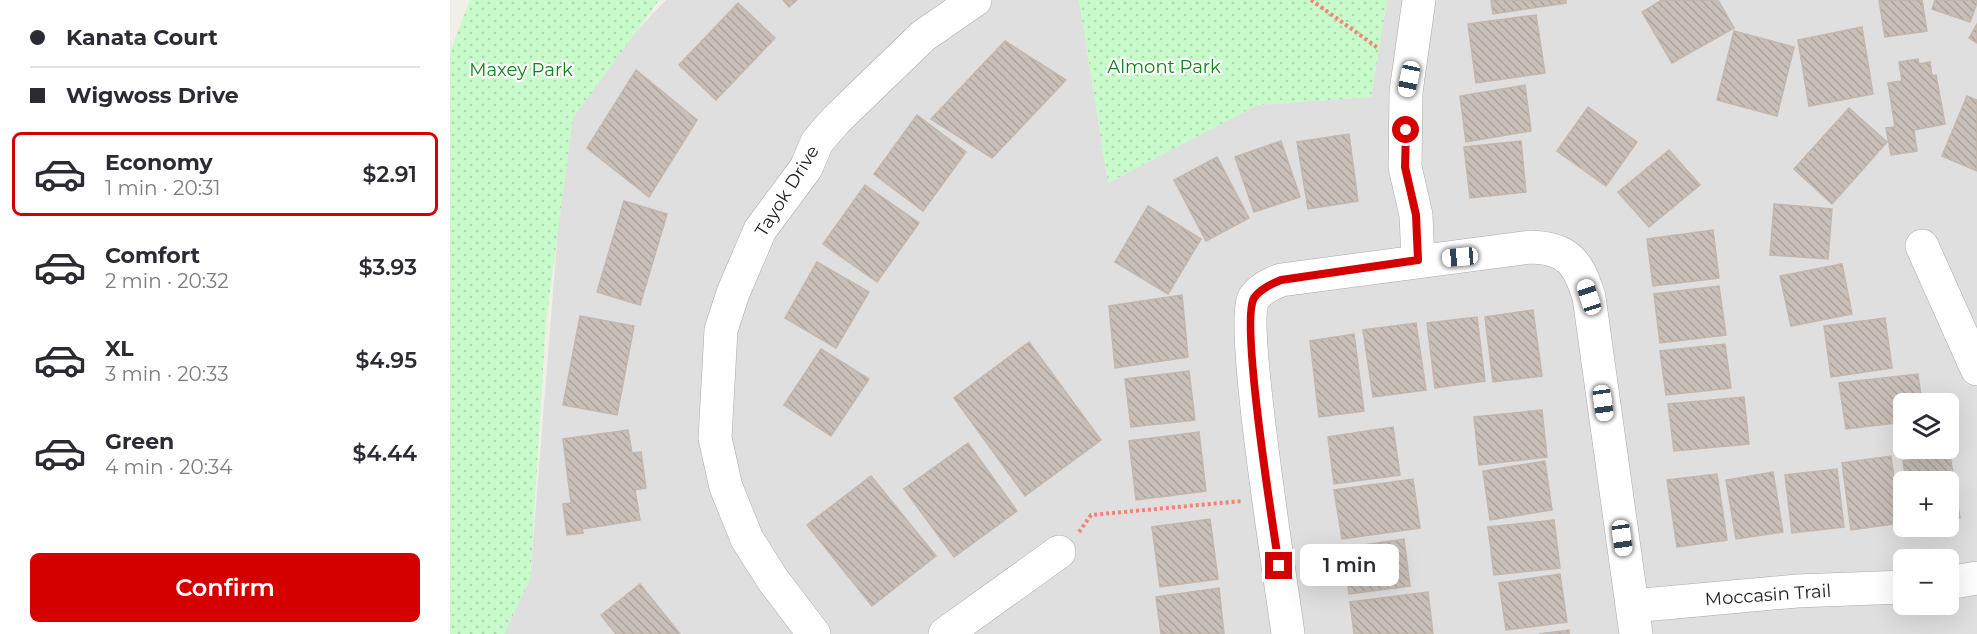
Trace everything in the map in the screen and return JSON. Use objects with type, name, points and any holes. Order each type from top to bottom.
[{"type":"street","name":"Tayok Drive","points":[[814,634],[773,580],[747,539],[726,487],[715,438],[721,330],[733,293],[760,230],[806,168],[817,142],[836,120],[923,36],[975,0]]},
{"type":"street","points":[[1418,260],[1416,215],[1405,167],[1406,92],[1419,0]]},
{"type":"street","points":[[1922,246],[1977,369]]},
{"type":"street","points":[[1288,634],[1259,425],[1250,317],[1254,298],[1265,287],[1281,280],[1519,248],[1549,248],[1568,255],[1582,274],[1589,297],[1634,620]]},
{"type":"street","points":[[945,634],[1059,552]]},
{"type":"street","points":[[1959,581],[1977,578]]},
{"type":"street","name":"Moccasin Trail","points":[[1634,620],[1797,591],[1893,587]]},
{"type":"path","points":[[1311,0],[1378,48]]},
{"type":"path","points":[[1059,552],[1073,540],[1091,515],[1269,499]]},
{"type":"shaded area","points":[[666,0],[1079,0],[1108,183],[1257,105],[1371,97],[1387,0],[1977,0],[1977,634],[504,634],[530,580],[568,104]]},
{"type":"green space","name":"Maxey Park","points":[[470,0],[659,0],[573,118],[546,322],[530,580],[504,634],[450,634],[450,51]]},
{"type":"green space","name":"Almont Park","points":[[1079,0],[1387,0],[1371,97],[1257,105],[1108,183]]},
{"type":"building","points":[[783,0],[797,0],[789,7]]},
{"type":"building","points":[[1491,0],[1566,0],[1566,3],[1493,14]]},
{"type":"building","points":[[1662,0],[1718,0],[1734,28],[1672,63],[1642,12]]},
{"type":"building","points":[[1879,0],[1922,0],[1927,31],[1885,37]]},
{"type":"building","points":[[1935,0],[1977,0],[1977,3],[1970,22],[1932,9]]},
{"type":"building","points":[[738,3],[775,38],[716,100],[679,65]]},
{"type":"building","points":[[1536,15],[1545,73],[1476,83],[1468,24]]},
{"type":"building","points":[[1977,24],[1977,43],[1969,38]]},
{"type":"building","points":[[1862,27],[1873,94],[1809,106],[1798,40]]},
{"type":"building","points":[[1734,31],[1794,47],[1777,116],[1717,100]]},
{"type":"building","points":[[1005,41],[1066,80],[992,158],[931,119]]},
{"type":"building","points":[[1918,59],[1919,64],[1930,62],[1932,76],[1936,75],[1945,124],[1914,130],[1917,151],[1891,155],[1886,128],[1895,127],[1888,83],[1902,81],[1899,62]]},
{"type":"building","points":[[636,70],[697,120],[649,197],[587,148]]},
{"type":"building","points":[[1525,85],[1531,131],[1466,142],[1460,96]]},
{"type":"building","points":[[1967,96],[1977,100],[1977,171],[1942,156]]},
{"type":"building","points":[[1588,107],[1637,142],[1606,186],[1557,151]]},
{"type":"building","points":[[1849,108],[1887,142],[1832,204],[1794,169]]},
{"type":"building","points":[[917,115],[966,152],[923,211],[874,174]]},
{"type":"building","points":[[1349,134],[1358,201],[1308,209],[1297,142]]},
{"type":"building","points":[[1281,141],[1300,197],[1254,212],[1235,157]]},
{"type":"building","points":[[1521,141],[1526,192],[1470,198],[1464,147]]},
{"type":"building","points":[[1669,150],[1700,185],[1649,227],[1618,192]]},
{"type":"building","points":[[1217,157],[1249,218],[1206,241],[1174,180]]},
{"type":"building","points":[[865,185],[919,223],[877,282],[823,244]]},
{"type":"building","points":[[624,201],[667,214],[640,305],[597,292]]},
{"type":"building","points":[[1774,204],[1832,209],[1828,259],[1770,255]]},
{"type":"building","points":[[1148,206],[1201,239],[1168,294],[1115,262]]},
{"type":"building","points":[[1713,230],[1719,278],[1653,286],[1647,239]]},
{"type":"building","points":[[817,262],[869,292],[836,348],[785,318]]},
{"type":"building","points":[[1842,264],[1852,314],[1791,326],[1780,276]]},
{"type":"building","points":[[1719,286],[1726,335],[1660,343],[1654,294]]},
{"type":"building","points":[[1182,295],[1188,357],[1115,368],[1109,306]]},
{"type":"building","points":[[1533,310],[1542,376],[1493,382],[1485,317]]},
{"type":"building","points":[[580,316],[634,326],[617,415],[563,405]]},
{"type":"building","points":[[1477,317],[1485,381],[1435,388],[1427,323]]},
{"type":"building","points":[[1885,318],[1892,368],[1831,377],[1824,326]]},
{"type":"building","points":[[1416,323],[1426,390],[1373,397],[1363,330]]},
{"type":"building","points":[[1354,334],[1364,411],[1319,417],[1310,341]]},
{"type":"building","points":[[1029,342],[1101,440],[1025,496],[954,398]]},
{"type":"building","points":[[1725,344],[1731,388],[1666,395],[1660,351]]},
{"type":"building","points":[[821,349],[869,379],[831,436],[784,405]]},
{"type":"building","points":[[1189,371],[1195,420],[1131,427],[1125,379]]},
{"type":"building","points":[[1918,374],[1921,393],[1893,393],[1893,423],[1846,429],[1839,383]]},
{"type":"building","points":[[1744,397],[1749,444],[1674,451],[1668,404]]},
{"type":"building","points":[[1542,410],[1547,457],[1479,465],[1474,417]]},
{"type":"building","points":[[1393,427],[1400,475],[1334,484],[1328,437]]},
{"type":"building","points":[[628,430],[632,453],[641,452],[646,488],[635,490],[640,520],[582,529],[583,533],[567,535],[563,504],[571,503],[563,439]]},
{"type":"building","points":[[1199,432],[1206,491],[1136,500],[1129,441]]},
{"type":"building","points":[[968,443],[1017,511],[954,557],[904,489]]},
{"type":"building","points":[[1891,456],[1893,524],[1851,530],[1842,463]]},
{"type":"building","points":[[1951,459],[1953,471],[1904,471],[1903,461]]},
{"type":"building","points":[[1545,461],[1552,510],[1490,520],[1483,471]]},
{"type":"building","points":[[1837,469],[1844,527],[1792,533],[1785,475]]},
{"type":"building","points":[[1773,472],[1783,532],[1736,539],[1726,480]]},
{"type":"building","points":[[1717,474],[1727,540],[1677,547],[1667,480]]},
{"type":"building","points":[[871,476],[936,556],[872,606],[807,525]]},
{"type":"building","points":[[1413,479],[1420,528],[1342,539],[1334,490]]},
{"type":"building","points":[[1210,519],[1218,579],[1160,587],[1152,527]]},
{"type":"building","points":[[1554,520],[1560,568],[1494,575],[1488,527]]},
{"type":"building","points":[[1404,539],[1410,586],[1349,594],[1343,548]]},
{"type":"building","points":[[1560,574],[1567,622],[1506,630],[1499,583]]},
{"type":"building","points":[[640,584],[680,634],[616,634],[601,615]]},
{"type":"building","points":[[1219,588],[1224,634],[1161,634],[1156,597]]},
{"type":"building","points":[[1428,592],[1433,634],[1354,634],[1350,602]]},
{"type":"building","points":[[1569,630],[1569,634],[1539,634]]},
{"type":"route","points":[[1279,566],[1259,425],[1250,317],[1254,298],[1265,287],[1281,280],[1418,260],[1416,215],[1405,167],[1406,130]]}]
